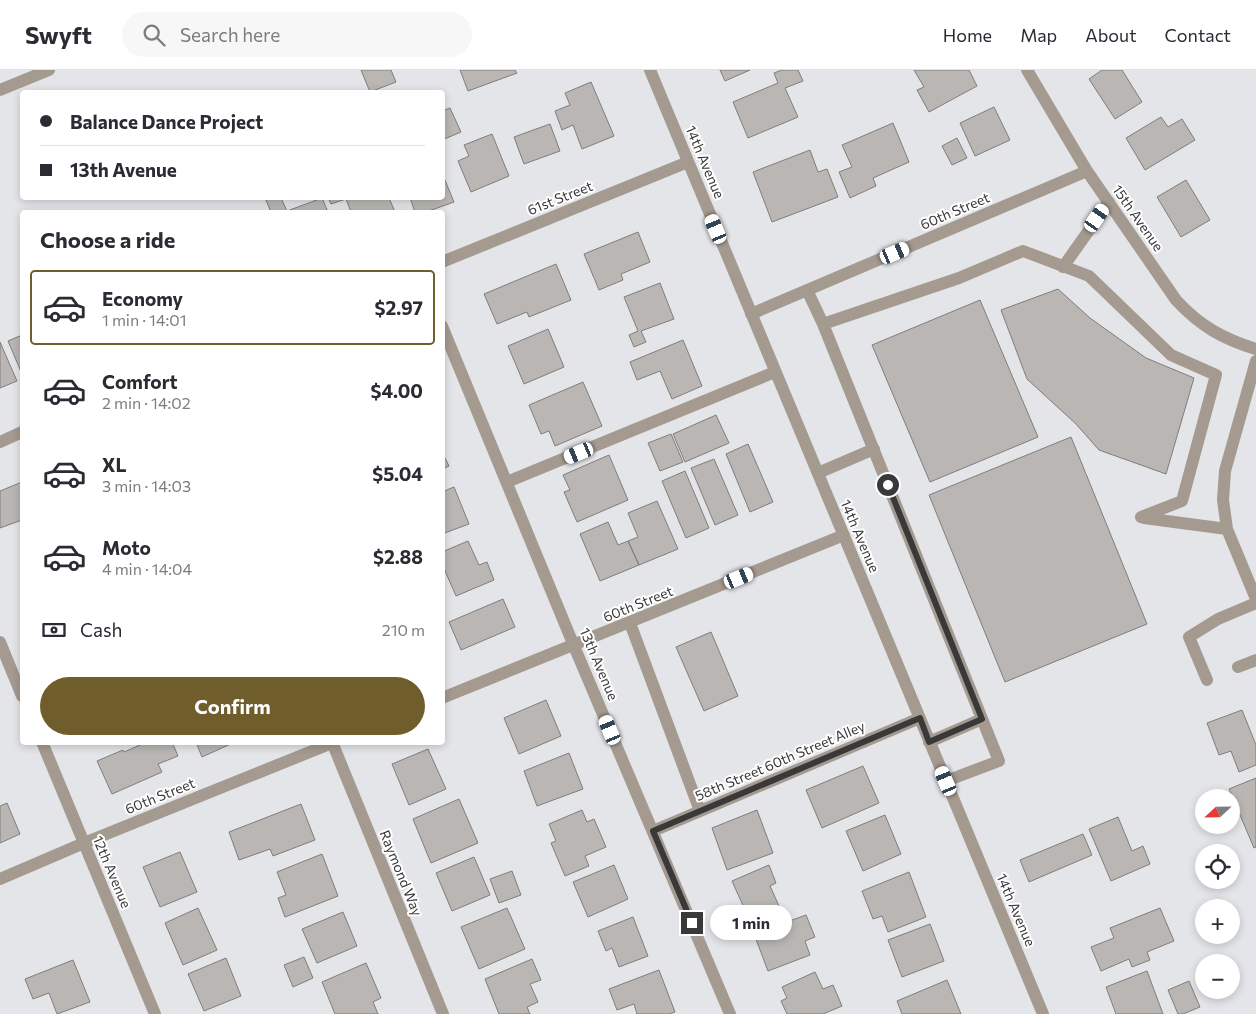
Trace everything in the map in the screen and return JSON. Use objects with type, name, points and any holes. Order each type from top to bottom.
[{"type":"street","points":[[0,90],[48,70]]},
{"type":"street","name":"14th Avenue","points":[[650,70],[1043,1014]]},
{"type":"street","name":"15th Avenue","points":[[1027,70],[1087,171],[1176,300],[1188,313],[1213,332],[1231,341],[1256,349]]},
{"type":"street","name":"61st Street","points":[[445,261],[688,162]]},
{"type":"street","name":"60th Street","points":[[751,314],[1087,171]]},
{"type":"street","points":[[1063,267],[1109,202]]},
{"type":"street","points":[[824,324],[959,278],[1023,252],[1089,276],[1171,355],[1216,375],[1182,501],[1141,518],[1227,529]]},
{"type":"street","points":[[808,290],[824,324],[999,761],[946,781]]},
{"type":"street","name":"13th Avenue","points":[[445,333],[574,646],[730,1014]]},
{"type":"street","points":[[1255,592],[1227,529],[1222,500],[1226,471],[1256,361]]},
{"type":"street","points":[[507,482],[775,372]]},
{"type":"street","points":[[0,442],[20,433]]},
{"type":"street","points":[[818,473],[874,449]]},
{"type":"street","name":"60th Street","points":[[445,697],[844,535]]},
{"type":"street","points":[[1206,680],[1189,636],[1218,619],[1256,603]]},
{"type":"street","points":[[630,623],[700,812]]},
{"type":"street","points":[[0,642],[20,691]]},
{"type":"street","points":[[1238,667],[1256,660]]},
{"type":"street","name":"58th Street 60th Street Alley","points":[[653,831],[920,718]]},
{"type":"street","points":[[929,742],[982,719]]},
{"type":"street","name":"12th Avenue","points":[[43,745],[155,1014]]},
{"type":"street","name":"60th Street","points":[[0,879],[325,745]]},
{"type":"street","name":"Raymond Way","points":[[333,745],[443,1014]]},
{"type":"building","points":[[361,70],[391,70],[396,82],[375,90],[369,90]]},
{"type":"building","points":[[460,70],[515,70],[517,73],[468,91]]},
{"type":"building","points":[[720,70],[750,70],[725,81]]},
{"type":"building","points":[[782,70],[798,70],[803,81],[785,88],[798,117],[748,138],[733,102],[778,83],[774,73]]},
{"type":"building","points":[[914,70],[969,70],[977,86],[929,112],[917,90],[924,87]]},
{"type":"building","points":[[1102,70],[1122,70],[1142,102],[1115,119],[1089,79]]},
{"type":"building","points":[[591,82],[614,136],[582,149],[573,125],[562,130],[555,111],[570,105],[565,93]]},
{"type":"building","points":[[994,107],[1010,140],[975,156],[960,123]]},
{"type":"building","points":[[450,108],[461,132],[445,139],[445,110]]},
{"type":"building","points":[[1161,117],[1168,127],[1182,119],[1195,140],[1145,170],[1126,138]]},
{"type":"building","points":[[893,123],[909,162],[873,178],[876,186],[850,198],[839,172],[852,167],[842,145]]},
{"type":"building","points":[[550,124],[560,151],[524,164],[514,137]]},
{"type":"building","points":[[492,134],[509,176],[471,192],[458,161],[469,156],[464,145]]},
{"type":"building","points":[[957,138],[967,158],[952,165],[942,146]]},
{"type":"building","points":[[810,150],[818,172],[827,169],[838,197],[772,222],[753,172]]},
{"type":"building","points":[[445,180],[454,202],[432,210],[414,210],[411,200],[445,200]]},
{"type":"building","points":[[1186,180],[1210,220],[1181,237],[1157,197]]},
{"type":"building","points":[[266,200],[282,200],[287,210],[270,210]]},
{"type":"building","points":[[317,200],[323,200],[327,210],[290,210]]},
{"type":"building","points":[[329,200],[343,200],[331,204]]},
{"type":"building","points":[[346,200],[390,200],[394,210],[350,210]]},
{"type":"building","points":[[638,232],[650,262],[621,274],[623,280],[599,290],[584,254]]},
{"type":"building","points":[[556,264],[571,300],[529,317],[527,312],[497,324],[484,294]]},
{"type":"building","points":[[660,283],[674,319],[641,331],[646,342],[634,347],[629,335],[638,331],[624,297]]},
{"type":"building","points":[[1058,289],[1090,318],[1146,358],[1194,378],[1166,474],[1099,450],[1076,424],[1027,379],[1001,310]]},
{"type":"building","points":[[980,300],[1038,437],[930,482],[872,345]]},
{"type":"building","points":[[548,329],[564,367],[524,384],[508,346]]},
{"type":"building","points":[[20,336],[20,369],[8,341]]},
{"type":"building","points":[[683,340],[702,386],[672,399],[660,371],[637,380],[630,362]]},
{"type":"building","points":[[0,342],[17,381],[0,388]]},
{"type":"building","points":[[583,382],[602,426],[555,446],[549,431],[541,434],[529,405]]},
{"type":"building","points":[[716,415],[729,443],[685,462],[673,434]]},
{"type":"building","points":[[671,434],[683,462],[660,471],[648,443]]},
{"type":"building","points":[[1071,437],[1147,624],[1005,682],[929,495]]},
{"type":"building","points":[[748,444],[773,502],[750,512],[726,454]]},
{"type":"building","points":[[609,455],[628,500],[577,522],[564,492],[570,490],[563,475]]},
{"type":"building","points":[[445,458],[449,466],[445,468]]},
{"type":"building","points":[[714,459],[738,515],[715,525],[691,468]]},
{"type":"building","points":[[685,471],[709,528],[686,538],[662,481]]},
{"type":"building","points":[[20,483],[20,521],[0,528],[0,491]]},
{"type":"building","points":[[454,487],[469,524],[445,533],[445,491]]},
{"type":"building","points":[[657,501],[678,549],[639,565],[628,541],[638,537],[628,513]]},
{"type":"building","points":[[608,522],[618,545],[628,541],[639,565],[600,581],[580,534]]},
{"type":"building","points":[[468,541],[479,565],[487,562],[494,580],[456,596],[445,571],[445,551]]},
{"type":"building","points":[[503,599],[515,627],[461,650],[449,622]]},
{"type":"building","points":[[711,632],[738,696],[704,711],[676,647]]},
{"type":"building","points":[[546,700],[561,736],[519,754],[504,718]]},
{"type":"building","points":[[1242,710],[1256,745],[1256,765],[1239,772],[1231,751],[1219,755],[1207,723]]},
{"type":"building","points":[[140,745],[173,745],[178,756],[158,764],[162,772],[112,794],[97,761],[123,750],[124,752]]},
{"type":"building","points":[[197,745],[228,745],[202,757]]},
{"type":"building","points":[[428,749],[446,789],[409,805],[392,764]]},
{"type":"building","points":[[569,753],[583,789],[537,806],[524,771]]},
{"type":"building","points":[[863,766],[879,803],[822,828],[806,790]]},
{"type":"building","points":[[1256,778],[1256,847],[1254,848],[1240,815],[1240,789],[1229,789]]},
{"type":"building","points":[[459,799],[478,843],[431,863],[413,819]]},
{"type":"building","points":[[7,803],[20,834],[0,843],[0,806]]},
{"type":"building","points":[[301,804],[315,840],[273,856],[270,849],[239,860],[229,832]]},
{"type":"building","points":[[582,810],[587,822],[594,819],[606,847],[585,856],[589,866],[565,876],[551,843],[556,841],[549,824]]},
{"type":"building","points":[[757,810],[773,853],[727,870],[712,828]]},
{"type":"building","points":[[885,815],[901,854],[863,871],[846,831]]},
{"type":"building","points":[[1118,817],[1132,851],[1143,846],[1150,864],[1111,881],[1089,829]]},
{"type":"building","points":[[1083,834],[1092,855],[1029,882],[1020,860]]},
{"type":"building","points":[[180,852],[197,892],[160,907],[143,867]]},
{"type":"building","points":[[322,854],[338,896],[285,917],[278,898],[286,895],[277,872]]},
{"type":"building","points":[[474,857],[490,895],[452,911],[436,873]]},
{"type":"building","points":[[614,865],[628,899],[588,917],[573,882]]},
{"type":"building","points":[[769,865],[776,883],[770,886],[779,906],[749,919],[732,881]]},
{"type":"building","points":[[512,871],[521,895],[499,903],[490,879]]},
{"type":"building","points":[[909,872],[926,917],[888,932],[882,916],[873,919],[862,891]]},
{"type":"building","points":[[198,908],[217,950],[183,965],[165,923]]},
{"type":"building","points":[[507,908],[525,949],[479,969],[461,927]]},
{"type":"building","points":[[1160,908],[1174,941],[1147,952],[1150,960],[1132,967],[1129,959],[1101,971],[1091,947],[1114,938],[1110,928]]},
{"type":"building","points":[[343,912],[357,946],[317,963],[302,929]]},
{"type":"building","points":[[806,915],[815,937],[805,941],[810,955],[768,971],[754,934]]},
{"type":"building","points":[[633,917],[648,956],[619,967],[612,948],[606,951],[598,931]]},
{"type":"building","points":[[930,924],[944,961],[902,977],[888,940]]},
{"type":"building","points":[[304,957],[313,978],[293,987],[284,965]]},
{"type":"building","points":[[226,958],[241,996],[204,1011],[188,974]]},
{"type":"building","points":[[532,959],[541,980],[530,984],[538,1002],[527,1007],[530,1014],[499,1014],[485,979]]},
{"type":"building","points":[[73,960],[90,1002],[57,1014],[49,993],[33,999],[25,979]]},
{"type":"building","points":[[366,963],[381,998],[373,1002],[378,1014],[335,1014],[322,982]]},
{"type":"building","points":[[659,970],[675,1012],[669,1014],[637,1014],[634,1004],[617,1010],[609,989]]},
{"type":"building","points":[[1147,971],[1163,1014],[1116,1014],[1106,987]]},
{"type":"building","points":[[815,972],[823,989],[833,985],[842,1006],[823,1014],[787,1014],[781,1001],[787,998],[782,987]]},
{"type":"building","points":[[947,980],[961,1014],[902,1014],[897,1001]]},
{"type":"building","points":[[1189,981],[1200,1007],[1183,1014],[1178,1014],[1168,990]]},
{"type":"route","points":[[692,923],[653,831],[920,718],[929,742],[982,719],[888,485]]}]
